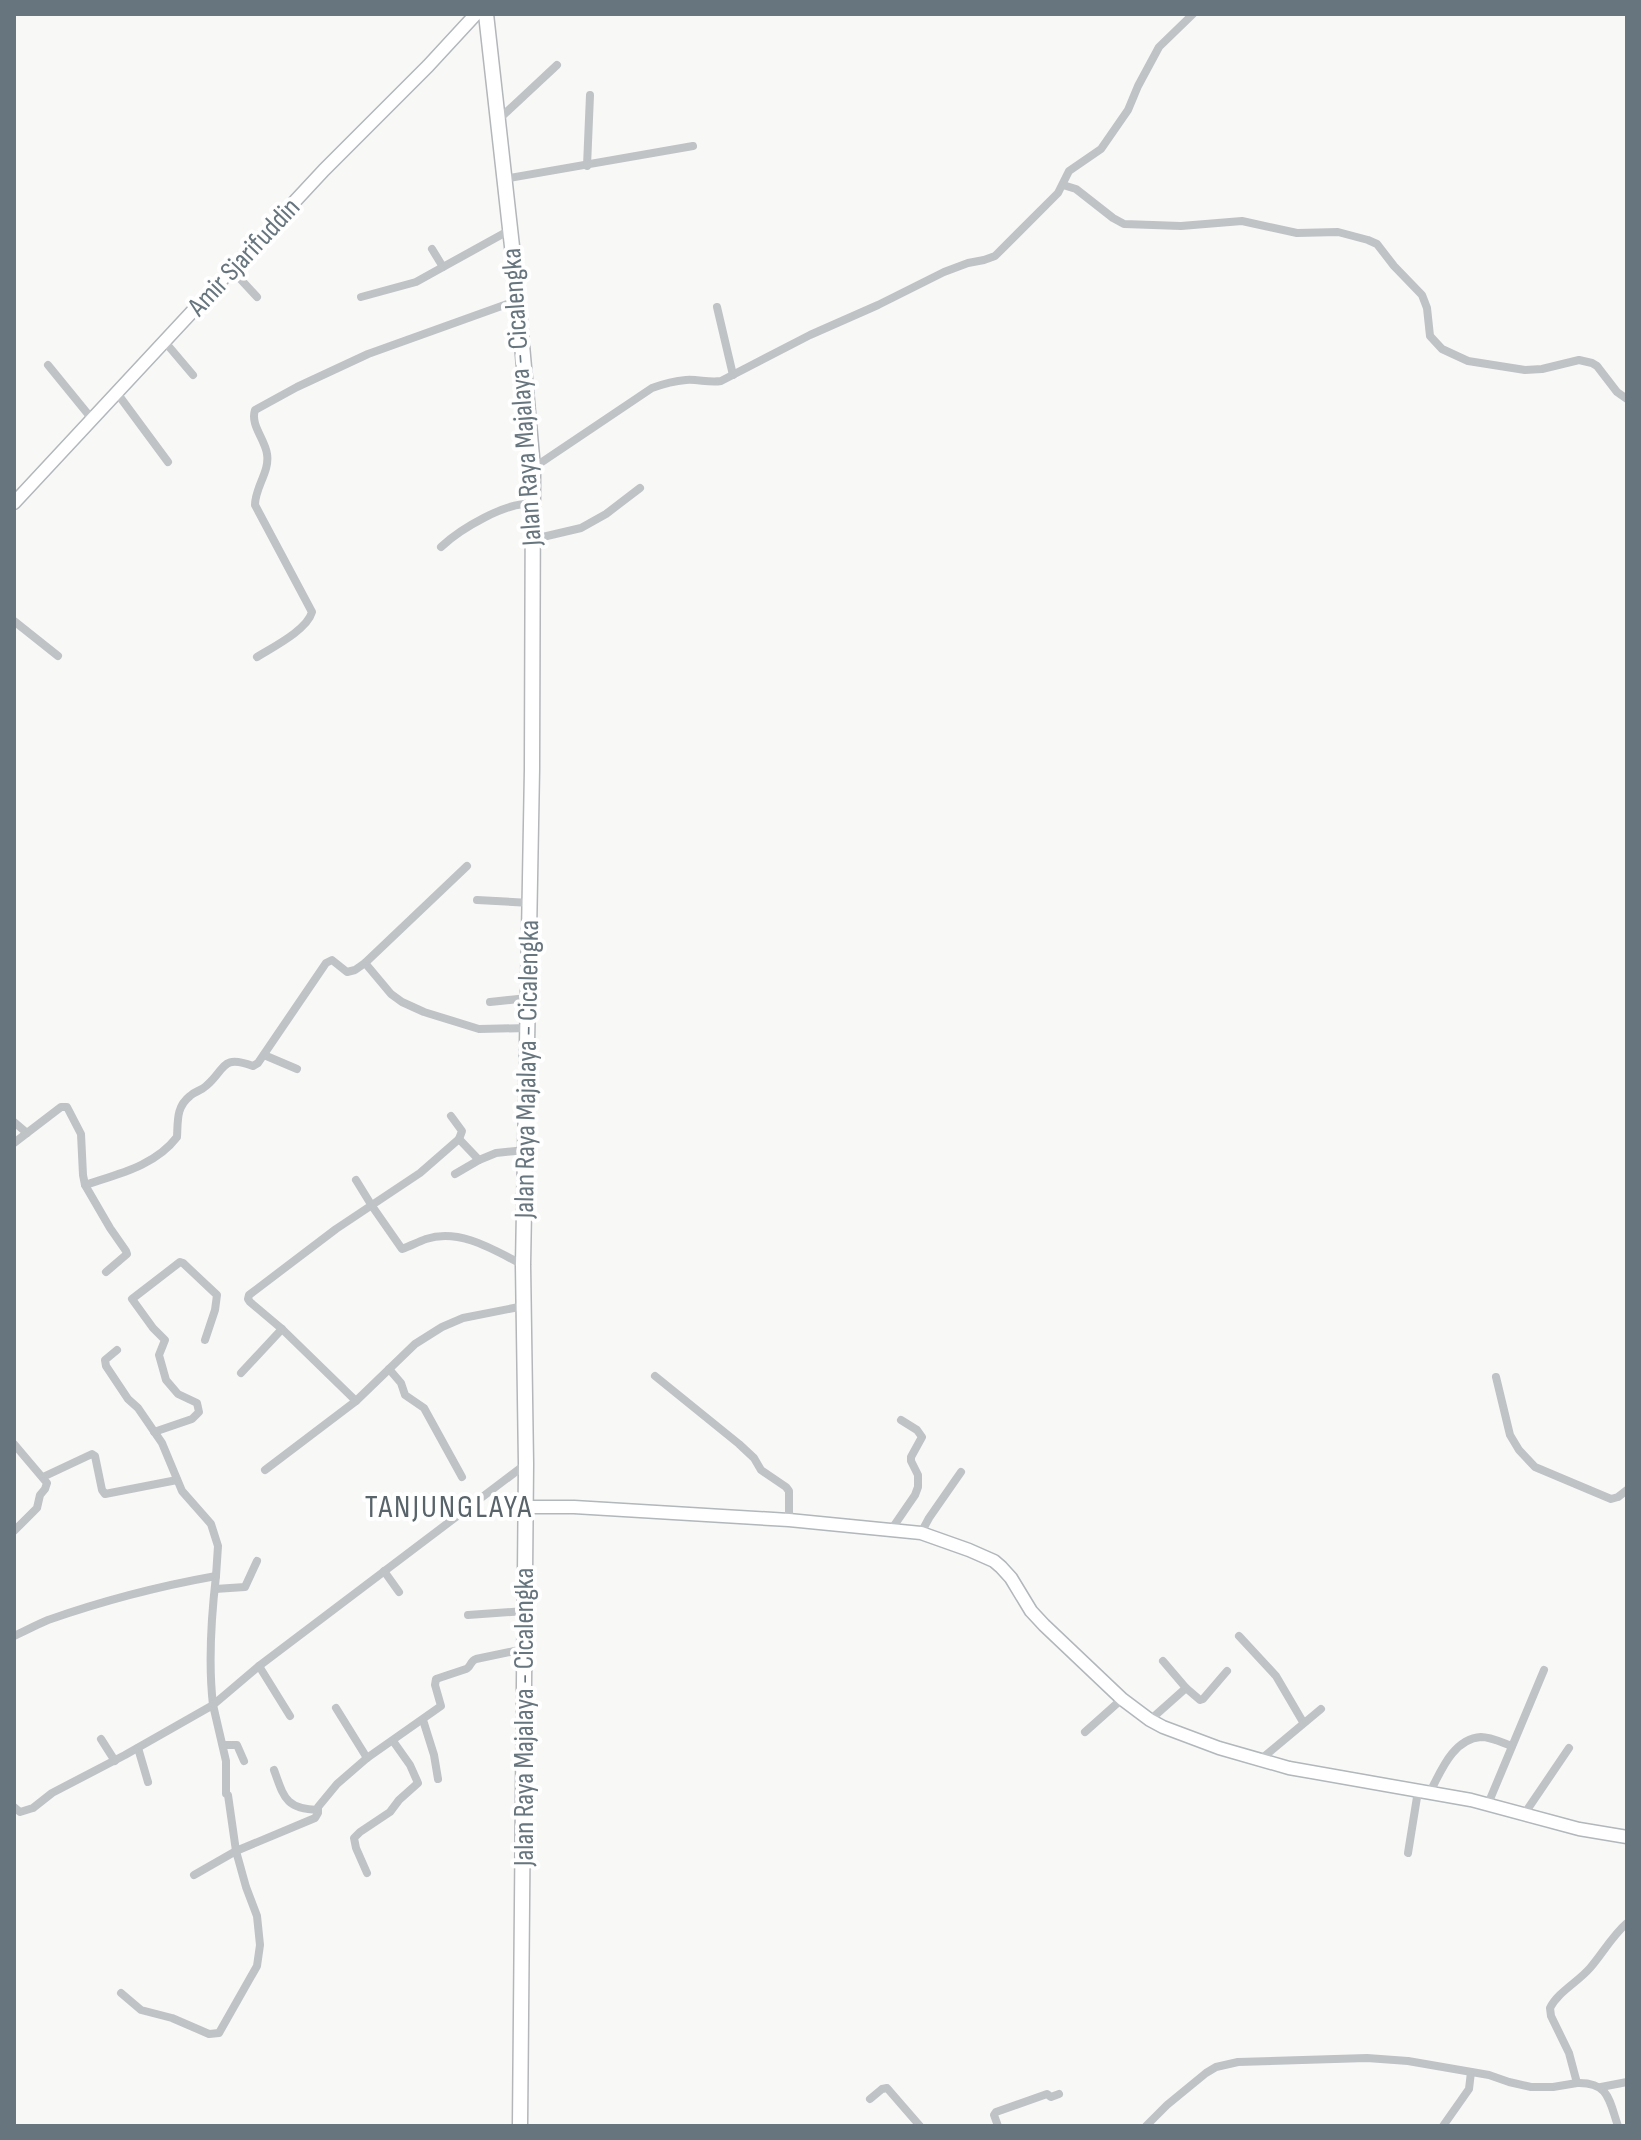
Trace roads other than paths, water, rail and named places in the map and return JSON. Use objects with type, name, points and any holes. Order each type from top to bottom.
[{"type":"main road","name":"Jalan Raya Majalaya - Cicalengka","points":[[486,14],[533,468],[530,903],[523,1265],[526,1507],[520,2126]]},
{"type":"street","name":"Amir Sjarifuddin","points":[[14,503],[324,170],[476,14]]},
{"type":"street","points":[[533,468],[652,388],[668,382],[721,381],[944,272],[995,256],[1053,199],[1069,171],[1101,149],[1128,110],[1159,47],[1193,14]]},
{"type":"street","points":[[497,121],[557,65]]},
{"type":"street","points":[[587,166],[590,95]]},
{"type":"street","points":[[504,179],[693,146]]},
{"type":"street","points":[[1063,185],[1076,189],[1124,224],[1181,226],[1242,221],[1297,233],[1338,232],[1368,240],[1377,244],[1422,295],[1427,308],[1430,336],[1442,349],[1468,361],[1525,370],[1579,360],[1592,363],[1627,399]]},
{"type":"street","points":[[361,297],[416,282],[510,230]]},
{"type":"street","points":[[432,249],[443,267]]},
{"type":"street","points":[[232,270],[257,297]]},
{"type":"street","points":[[257,657],[297,630],[310,619],[312,612],[255,505],[268,462],[265,444],[253,420],[255,410],[368,354],[518,300]]},
{"type":"street","points":[[717,307],[733,375]]},
{"type":"street","points":[[165,342],[193,375]]},
{"type":"street","points":[[48,365],[92,419]]},
{"type":"street","points":[[117,393],[168,462]]},
{"type":"street","points":[[534,539],[581,528],[606,514],[640,488]]},
{"type":"street","points":[[441,547],[476,522],[516,504],[533,504]]},
{"type":"street","points":[[14,621],[58,656]]},
{"type":"street","points":[[85,1185],[144,1164],[175,1139],[178,1114],[189,1096],[206,1087],[230,1062],[241,1061],[255,1066],[327,961],[334,961],[347,972],[355,970],[467,866]]},
{"type":"street","points":[[477,900],[530,903]]},
{"type":"street","points":[[365,963],[391,994],[424,1012],[479,1029],[528,1028]]},
{"type":"street","points":[[490,1002],[528,998]]},
{"type":"street","points":[[264,1055],[297,1069]]},
{"type":"street","points":[[14,1143],[61,1107],[67,1107],[81,1134],[85,1185],[127,1254],[106,1272]]},
{"type":"street","points":[[356,1401],[249,1300],[249,1295],[336,1229],[420,1173],[459,1139],[463,1132],[451,1116]]},
{"type":"street","points":[[14,1122],[27,1133]]},
{"type":"street","points":[[459,1139],[479,1160]]},
{"type":"street","points":[[455,1174],[501,1152],[526,1150]]},
{"type":"street","points":[[356,1180],[402,1249],[425,1239],[451,1237],[477,1242],[523,1265]]},
{"type":"street","points":[[154,1432],[192,1419],[199,1412],[197,1403],[178,1394],[166,1380],[159,1355],[165,1340],[132,1299],[172,1267],[183,1263],[217,1295],[205,1340]]},
{"type":"street","points":[[265,1470],[356,1401],[415,1344],[442,1327],[472,1316],[524,1306]]},
{"type":"street","points":[[241,1373],[282,1329]]},
{"type":"street","points":[[117,1350],[105,1360],[106,1366],[162,1443],[182,1491],[211,1524],[218,1546],[210,1677],[227,1767],[226,1794],[236,1851],[257,1916],[260,1945],[257,1966],[219,2034],[209,2034],[172,2018],[141,2010],[121,1993]]},
{"type":"street","points":[[389,1369],[401,1383],[405,1395],[424,1408],[462,1477]]},
{"type":"street","points":[[655,1376],[739,1444],[754,1458],[761,1470],[788,1488],[789,1520]]},
{"type":"street","points":[[1496,1377],[1510,1435],[1535,1467],[1611,1499],[1627,1490]]},
{"type":"street","points":[[891,1530],[915,1495],[919,1481],[911,1457],[922,1437],[901,1420]]},
{"type":"street","points":[[14,1444],[43,1477],[46,1486],[37,1508],[14,1531]]},
{"type":"street","points":[[43,1477],[92,1454],[105,1494],[177,1480]]},
{"type":"street","points":[[14,1807],[20,1812],[29,1810],[52,1793],[213,1705],[259,1666],[526,1464]]},
{"type":"street","points":[[921,1533],[961,1472]]},
{"type":"street","points":[[526,1507],[789,1520],[921,1533],[994,1561],[1044,1625],[1122,1699],[1163,1727],[1219,1748],[1301,1771],[1488,1804],[1579,1829],[1627,1837]]},
{"type":"street","points":[[215,1589],[245,1587],[257,1561]]},
{"type":"street","points":[[384,1571],[399,1592]]},
{"type":"street","points":[[14,1636],[47,1621],[97,1606],[216,1576]]},
{"type":"street","points":[[468,1615],[525,1611]]},
{"type":"street","points":[[1239,1636],[1276,1676],[1303,1722]]},
{"type":"street","points":[[194,1875],[236,1851],[315,1818],[321,1802],[337,1784],[367,1758],[441,1706],[436,1679],[468,1668],[476,1659],[524,1649]]},
{"type":"street","points":[[1163,1661],[1186,1688],[1202,1700],[1227,1671]]},
{"type":"street","points":[[259,1666],[290,1716]]},
{"type":"street","points":[[1488,1804],[1544,1670]]},
{"type":"street","points":[[1150,1720],[1186,1688]]},
{"type":"street","points":[[1085,1732],[1122,1699]]},
{"type":"street","points":[[336,1708],[367,1758]]},
{"type":"street","points":[[1259,1760],[1321,1709]]},
{"type":"street","points":[[423,1720],[438,1779]]},
{"type":"street","points":[[1408,1853],[1424,1792],[1460,1746],[1481,1737],[1512,1746]]},
{"type":"street","points":[[101,1739],[115,1761]]},
{"type":"street","points":[[367,1873],[354,1838],[390,1812],[418,1783],[393,1741]]},
{"type":"street","points":[[223,1745],[237,1745],[244,1761]]},
{"type":"street","points":[[138,1748],[148,1782]]},
{"type":"street","points":[[1525,1813],[1569,1748]]},
{"type":"street","points":[[274,1770],[289,1803],[303,1810],[318,1810]]},
{"type":"street","points":[[1577,2083],[1569,2053],[1550,2008],[1554,2000],[1591,1967],[1627,1923]]},
{"type":"street","points":[[1146,2126],[1167,2105],[1216,2067],[1238,2062],[1367,2058],[1408,2061],[1489,2075],[1531,2087],[1590,2082],[1607,2094],[1618,2126]]},
{"type":"street","points":[[1443,2126],[1469,2089],[1471,2072]]},
{"type":"street","points":[[1601,2087],[1627,2082]]},
{"type":"street","points":[[870,2099],[887,2088],[920,2126]]},
{"type":"street","points":[[998,2126],[994,2115],[996,2112],[1047,2094],[1051,2097],[1059,2094]]},
{"type":"district","name":"TANJUNGLAYA","points":[[449,1507]]}]
